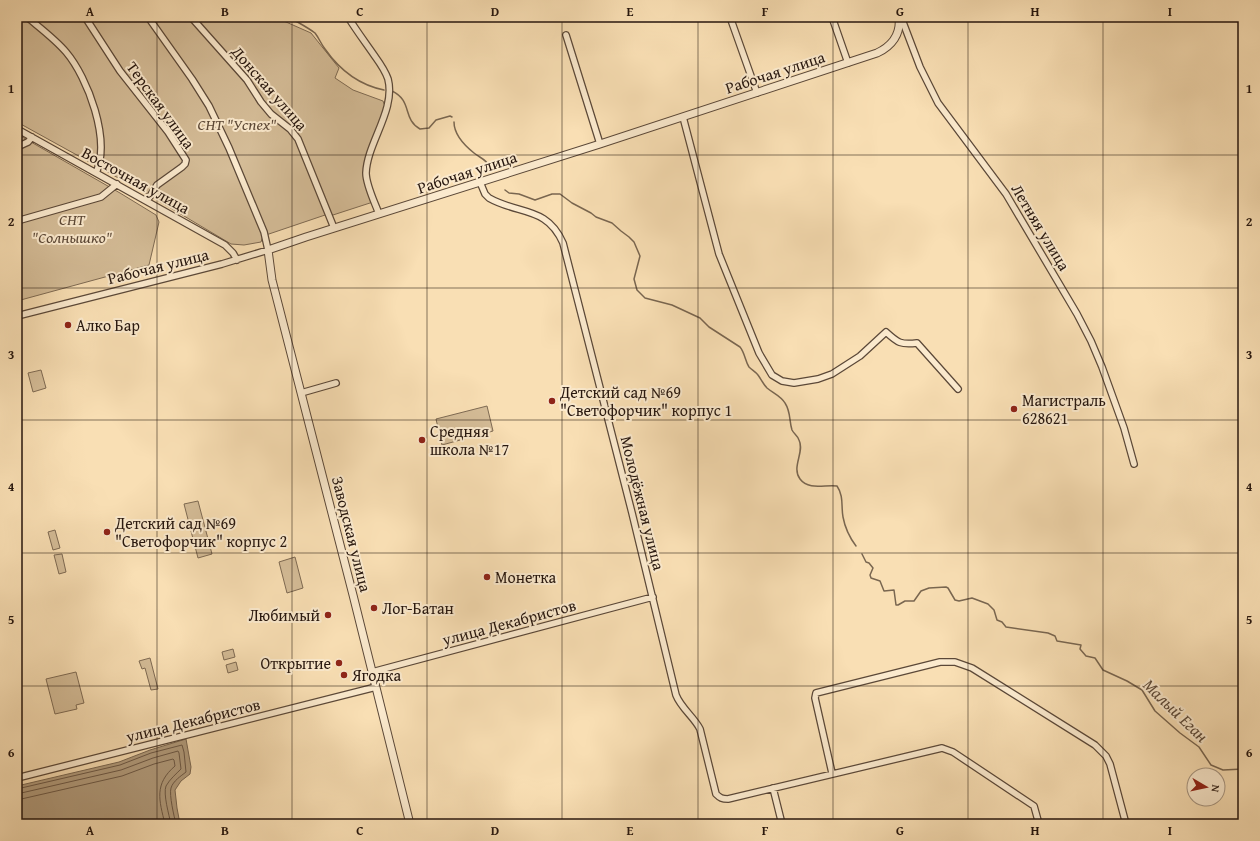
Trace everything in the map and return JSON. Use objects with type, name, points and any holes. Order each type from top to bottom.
[{"type":"street","points":[[27,17],[66,52],[72,60],[87,90],[97,117],[100,132],[100,160],[96,173]]},
{"type":"street","name":"Терская улица","points":[[85,17],[120,71],[185,157],[185,164],[157,185],[147,201]]},
{"type":"street","points":[[148,17],[192,79],[208,106],[229,148],[264,232],[268,250]]},
{"type":"street","name":"Донская улица","points":[[191,17],[243,76],[271,114],[295,134],[334,228]]},
{"type":"street","points":[[348,17],[385,72],[388,84],[388,98],[385,113],[366,171],[367,180],[379,214]]},
{"type":"street","points":[[730,17],[757,93]]},
{"type":"street","points":[[832,17],[848,63]]},
{"type":"street","name":"Рабочая улица","points":[[17,316],[237,260],[848,63],[877,53],[890,44],[898,32],[900,17]]},
{"type":"street","name":"Летняя улица","points":[[900,17],[920,67],[938,103],[1006,194],[1058,280],[1091,340],[1114,397],[1134,464]]},
{"type":"street","points":[[566,35],[600,144]]},
{"type":"street","points":[[683,117],[719,254],[759,353],[772,375],[782,381],[794,383],[818,379],[844,367],[860,356],[886,332],[899,343],[917,343],[958,389]]},
{"type":"street","name":"Восточная улица","points":[[17,129],[225,246],[233,253],[237,260]]},
{"type":"street","points":[[17,147],[28,142],[32,137]]},
{"type":"street","name":"Молодёжная улица","points":[[480,182],[485,194],[489,198],[543,218],[555,227],[562,239],[654,597],[676,695],[678,701],[698,724],[716,794],[723,799],[728,799],[773,788]]},
{"type":"street","points":[[17,221],[101,197],[117,184]]},
{"type":"street","name":"Заводская улица","points":[[268,250],[272,280],[410,824]]},
{"type":"street","points":[[301,393],[336,383]]},
{"type":"street","name":"улица Декабристов","points":[[372,672],[654,597]]},
{"type":"street","points":[[832,774],[815,698],[816,693],[940,662],[955,662],[972,668],[1096,745],[1106,756],[1110,764],[1126,824]]},
{"type":"street","name":"улица Декабристов","points":[[17,778],[376,687]]},
{"type":"street","points":[[782,824],[773,788],[936,748],[947,749],[1034,806],[1039,824]]},
{"type":"green space","name":"СНТ \"Успех\"","points":[[17,17],[270,17],[277,18],[311,33],[339,68],[335,78],[353,90],[383,101],[385,106],[363,173],[373,202],[333,215],[331,213],[263,236],[261,242],[244,245],[231,244],[142,191],[17,122]]},
{"type":"green space","name":"СНТ \"Солнышко\"","points":[[17,134],[156,215],[159,222],[149,265],[17,301]]},
{"type":"green space","points":[[41,370],[46,388],[33,392],[28,373]]},
{"type":"green space","points":[[487,406],[493,431],[442,445],[436,419]]},
{"type":"green space","points":[[198,501],[212,554],[198,558],[184,504]]},
{"type":"green space","points":[[55,530],[60,548],[53,550],[48,532]]},
{"type":"green space","points":[[62,554],[66,572],[59,574],[54,555]]},
{"type":"green space","points":[[295,557],[303,588],[287,593],[279,562]]},
{"type":"green space","points":[[233,649],[235,657],[224,660],[222,652]]},
{"type":"green space","points":[[150,658],[158,689],[151,690],[145,668],[142,669],[139,661]]},
{"type":"green space","points":[[236,662],[238,670],[228,673],[226,665]]},
{"type":"green space","points":[[76,672],[84,703],[76,705],[77,709],[55,714],[46,679]]},
{"type":"water","points":[[186,739],[191,767],[190,774],[181,781],[175,790],[180,824],[17,824],[17,786],[119,762],[150,750]]},
{"type":"waterway","name":"Малый Еган","points":[[289,17],[315,33],[331,56],[350,75],[375,88],[384,90]]},
{"type":"waterway","name":"Малый Еган","points":[[392,91],[403,100],[411,120],[414,125],[420,129],[429,128],[436,120],[450,116],[452,117]]},
{"type":"waterway","name":"Малый Еган","points":[[454,122],[454,127],[463,143],[476,155],[485,160],[490,167]]},
{"type":"waterway","name":"Малый Еган","points":[[505,190],[509,193],[519,194],[535,200],[552,194],[560,194],[596,217],[612,223],[634,242],[640,256],[634,279],[637,290],[645,298],[672,305],[700,318],[709,327],[740,347],[749,367],[757,374],[764,385],[781,398],[787,406],[792,430],[798,437],[800,445],[797,465],[800,479],[804,483],[813,486],[837,486],[841,498],[842,513],[845,525],[856,546]]},
{"type":"waterway","name":"Малый Еган","points":[[862,554],[866,562],[873,568],[870,575],[871,578],[880,581],[884,591],[894,590],[896,605],[905,601],[914,601],[921,591],[929,588],[946,587],[955,600],[959,601],[972,598],[988,604],[994,610],[997,620],[1002,622],[1006,627],[1048,633],[1055,636],[1057,641],[1081,645],[1080,649],[1086,656],[1095,658],[1103,670],[1142,690],[1155,711],[1199,747],[1211,765],[1223,770],[1243,769]]},
{"type":"place","name":"Алко Бар","points":[[68,325]]},
{"type":"place","name":"Детский сад №69 \"Светофорчик\" корпус 1","points":[[552,401]]},
{"type":"place","name":"Магистраль 628621","points":[[1014,409]]},
{"type":"place","name":"Средняя школа №17","points":[[422,440]]},
{"type":"place","name":"Детский сад №69 \"Светофорчик\" корпус 2","points":[[107,532]]},
{"type":"place","name":"Монетка","points":[[487,577]]},
{"type":"place","name":"Лог-Батан","points":[[374,608]]},
{"type":"place","name":"Любимый","points":[[328,615]]},
{"type":"place","name":"Открытие","points":[[339,663]]},
{"type":"place","name":"Ягодка","points":[[344,675]]}]
